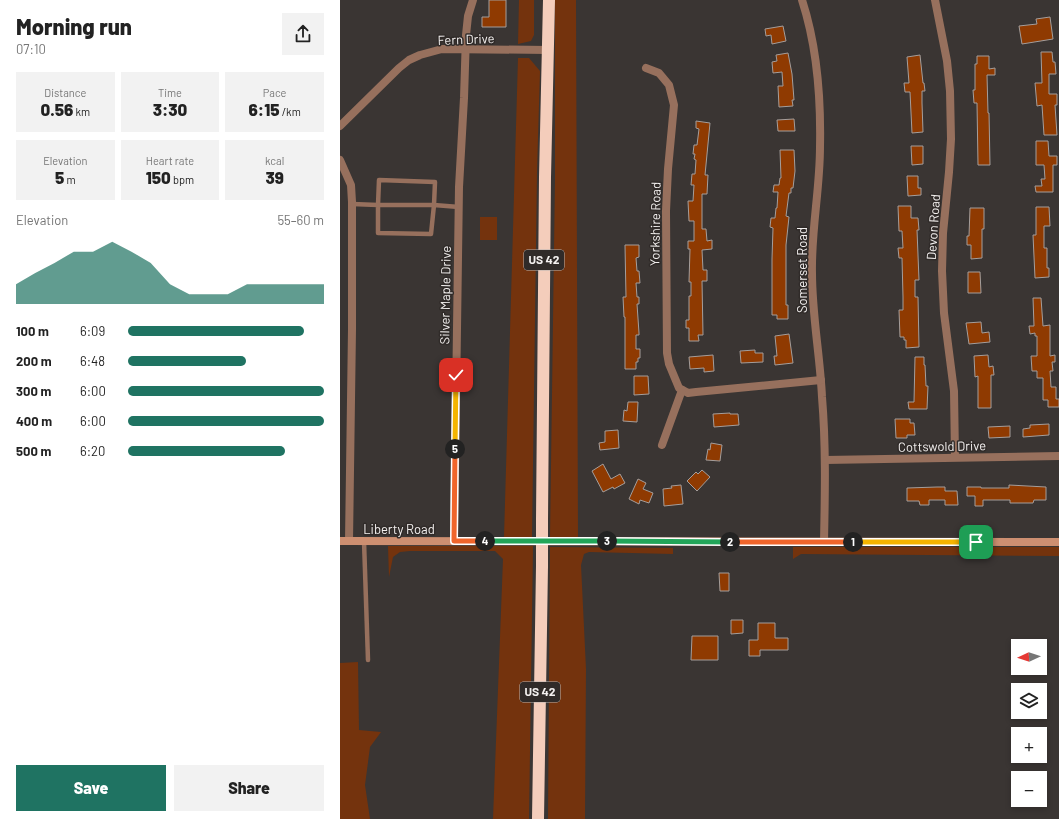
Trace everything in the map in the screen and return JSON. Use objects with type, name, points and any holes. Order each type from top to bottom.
[{"type":"highway","name":"US 42","points":[[538,819],[542,566],[545,177],[549,0]]},
{"type":"street","name":"Silver Maple Drive","points":[[454,541],[458,207],[468,16],[473,0]]},
{"type":"street","name":"Somerset Road","points":[[802,0],[812,45],[818,91],[820,147],[812,234],[812,272],[813,314],[821,380],[825,460],[824,542]]},
{"type":"street","name":"Devon Road","points":[[935,0],[947,61],[950,91],[951,139],[943,233],[942,271],[944,313],[954,391],[955,457]]},
{"type":"street","name":"Fern Drive","points":[[340,126],[399,68],[409,60],[420,55],[442,49],[548,50]]},
{"type":"street","name":"Yorkshire Road","points":[[646,68],[659,73],[669,85],[674,105],[666,211],[666,346],[669,364],[682,390]]},
{"type":"street","points":[[340,160],[351,185],[352,204],[349,541]]},
{"type":"street","points":[[662,445],[682,390],[688,393],[821,380]]},
{"type":"street","name":"Cottswold Drive","points":[[825,460],[1059,456]]},
{"type":"street","name":"Liberty Road","points":[[340,541],[1059,542]]},
{"type":"lane","points":[[379,180],[434,182],[432,234],[378,233],[378,205],[379,180]]},
{"type":"lane","points":[[352,204],[434,205],[458,207]]},
{"type":"lane","points":[[364,541],[368,660]]},
{"type":"shaded area","points":[[519,0],[534,0],[534,35],[531,41],[518,44]]},
{"type":"shaded area","points":[[555,0],[576,0],[578,537],[550,537],[555,179]]},
{"type":"shaded area","points":[[518,58],[529,58],[540,71],[537,172],[532,537],[504,537]]},
{"type":"shaded area","points":[[480,217],[497,217],[497,240],[480,240]]},
{"type":"shaded area","points":[[388,546],[533,546],[529,819],[493,819],[503,559],[495,551],[400,552],[393,557],[389,577]]},
{"type":"shaded area","points":[[550,547],[673,548],[673,554],[589,552],[584,554],[581,565],[586,669],[585,819],[548,819]]},
{"type":"shaded area","points":[[793,547],[1059,547],[1059,556],[801,554],[793,559]]},
{"type":"shaded area","points":[[358,662],[359,730],[381,732],[370,747],[365,785],[370,819],[340,819],[340,663]]},
{"type":"building","points":[[489,0],[506,0],[506,27],[482,27],[482,17],[489,17]]},
{"type":"building","points":[[1050,17],[1053,39],[1022,44],[1019,26],[1037,24],[1036,19]]},
{"type":"building","points":[[783,26],[786,41],[772,44],[771,35],[766,36],[765,29]]},
{"type":"building","points":[[1041,52],[1052,52],[1053,62],[1055,62],[1056,74],[1049,74],[1049,94],[1057,94],[1057,105],[1055,105],[1057,135],[1044,135],[1042,105],[1037,106],[1035,83],[1042,83]]},
{"type":"building","points":[[788,53],[792,74],[793,106],[779,107],[778,86],[783,86],[782,72],[773,73],[772,62],[777,61],[776,55]]},
{"type":"building","points":[[920,55],[925,91],[922,91],[923,132],[912,133],[910,92],[905,92],[904,83],[909,83],[907,57]]},
{"type":"building","points":[[977,56],[989,56],[989,69],[995,68],[995,75],[987,75],[990,165],[978,165],[977,103],[974,103],[973,90],[975,90],[975,64],[977,64]]},
{"type":"building","points":[[794,119],[795,131],[778,131],[777,120]]},
{"type":"building","points":[[696,121],[710,123],[705,175],[708,175],[707,194],[702,194],[702,229],[706,229],[707,241],[712,240],[712,249],[702,250],[703,270],[707,270],[707,281],[702,281],[703,335],[698,335],[699,341],[689,341],[689,328],[686,328],[686,320],[689,320],[689,296],[691,296],[691,282],[689,282],[690,249],[688,249],[688,241],[694,241],[694,221],[689,221],[688,201],[693,201],[694,185],[691,185],[692,174],[695,174],[696,160],[694,159],[695,154],[693,154],[694,145],[697,145],[699,129],[696,128]]},
{"type":"building","points":[[1036,141],[1048,141],[1049,156],[1057,156],[1057,165],[1053,165],[1053,192],[1036,192],[1035,186],[1042,186],[1041,179],[1045,179],[1044,165],[1036,165]]},
{"type":"building","points":[[911,146],[923,146],[923,164],[912,165]]},
{"type":"building","points":[[780,150],[794,150],[795,171],[793,188],[791,188],[791,193],[789,193],[786,216],[789,217],[786,245],[786,305],[788,305],[788,319],[777,319],[777,315],[772,315],[773,228],[770,227],[771,218],[775,218],[777,208],[778,192],[773,192],[774,185],[779,185],[781,178]]},
{"type":"building","points":[[907,176],[918,176],[918,188],[921,188],[921,195],[908,196]]},
{"type":"building","points":[[898,206],[911,206],[911,218],[918,218],[919,280],[915,280],[915,297],[918,297],[919,347],[906,348],[906,340],[904,340],[904,337],[900,337],[899,310],[903,310],[903,297],[902,258],[899,258],[898,248],[903,248],[902,231],[899,231]]},
{"type":"building","points":[[1036,207],[1049,207],[1050,226],[1044,226],[1044,248],[1047,248],[1047,268],[1049,268],[1049,277],[1035,278],[1033,235],[1036,235]]},
{"type":"building","points":[[970,208],[984,208],[982,258],[971,259],[971,245],[967,245],[967,236],[969,236]]},
{"type":"building","points":[[625,245],[639,245],[639,257],[636,258],[640,283],[636,283],[637,297],[639,297],[639,304],[637,304],[639,335],[636,335],[636,349],[640,349],[640,358],[638,358],[638,362],[636,362],[636,369],[625,369],[625,317],[623,297],[626,297]]},
{"type":"building","points":[[968,272],[980,272],[981,293],[968,293]]},
{"type":"building","points":[[1033,298],[1041,298],[1043,326],[1050,325],[1050,356],[1055,355],[1055,362],[1052,362],[1053,371],[1050,371],[1051,387],[1056,387],[1056,399],[1059,399],[1059,407],[1048,407],[1048,400],[1043,400],[1043,378],[1037,378],[1037,371],[1032,371],[1031,356],[1037,356],[1037,336],[1035,336],[1035,333],[1030,334],[1029,326],[1034,326]]},
{"type":"building","points":[[981,322],[982,333],[989,332],[990,342],[969,344],[966,323]]},
{"type":"building","points":[[789,334],[793,363],[775,365],[774,356],[777,356],[775,336]]},
{"type":"building","points":[[755,350],[755,353],[763,353],[763,362],[741,363],[740,351]]},
{"type":"building","points":[[713,355],[714,371],[704,372],[704,368],[690,369],[689,357]]},
{"type":"building","points":[[988,355],[989,367],[993,366],[994,375],[991,375],[991,408],[978,408],[978,376],[975,377],[974,356]]},
{"type":"building","points":[[915,357],[924,357],[926,386],[928,386],[927,409],[909,409],[908,402],[914,402]]},
{"type":"building","points":[[634,376],[648,376],[649,394],[634,395]]},
{"type":"building","points":[[628,402],[638,402],[637,422],[623,421],[624,410],[627,411]]},
{"type":"building","points":[[713,414],[738,414],[739,425],[714,427]]},
{"type":"building","points":[[895,419],[910,419],[910,423],[914,423],[915,435],[907,435],[907,438],[896,438]]},
{"type":"building","points":[[1049,424],[1049,435],[1023,437],[1023,429],[1030,428],[1030,425]]},
{"type":"building","points":[[1010,426],[1010,437],[989,438],[988,427]]},
{"type":"building","points":[[618,430],[619,448],[600,450],[599,443],[605,442],[605,431]]},
{"type":"building","points":[[711,443],[722,445],[720,461],[706,460]]},
{"type":"building","points":[[603,464],[611,479],[620,474],[625,483],[614,489],[613,487],[603,492],[592,471]]},
{"type":"building","points":[[702,470],[710,477],[697,491],[687,481],[696,472],[698,474]]},
{"type":"building","points":[[638,479],[646,483],[643,489],[653,493],[649,503],[640,500],[639,504],[629,499]]},
{"type":"building","points":[[681,485],[683,504],[664,506],[663,489]]},
{"type":"building","points":[[1009,485],[1046,487],[1046,500],[1034,500],[1033,503],[1010,503],[1010,500],[983,500],[983,506],[975,506],[975,496],[967,496],[967,487],[1009,488]]},
{"type":"building","points":[[945,487],[945,491],[957,491],[958,505],[945,505],[945,500],[929,500],[929,505],[920,505],[919,501],[907,501],[907,488]]},
{"type":"building","points":[[719,573],[729,573],[729,591],[720,591]]},
{"type":"building","points":[[731,620],[743,620],[743,633],[731,634]]},
{"type":"building","points":[[758,623],[775,623],[775,638],[788,638],[788,650],[760,650],[760,656],[749,656],[749,640],[758,640]]},
{"type":"building","points":[[692,636],[718,636],[718,660],[691,660]]},
{"type":"route","points":[[456,375],[454,541],[976,542]]}]
